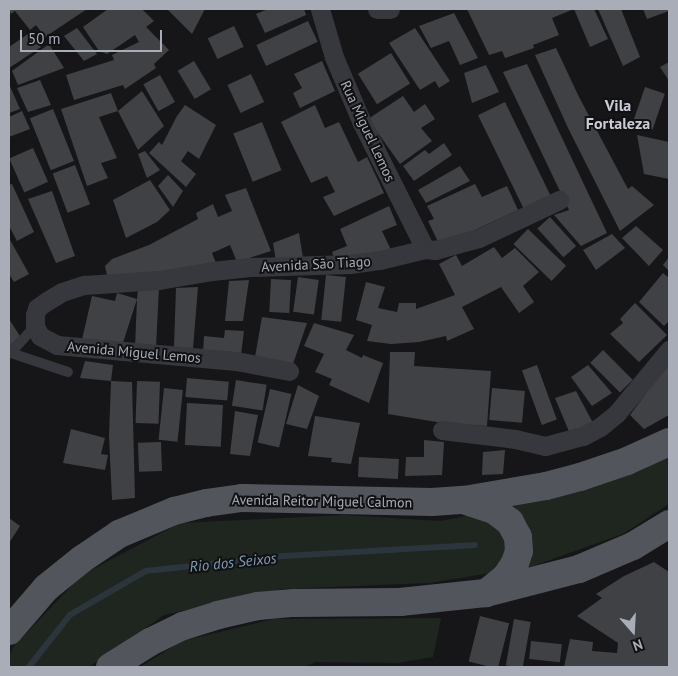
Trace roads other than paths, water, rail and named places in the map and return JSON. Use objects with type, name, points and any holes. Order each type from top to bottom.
[{"type":"main road","name":"Avenida Reitor Miguel Calmon","points":[[9,631],[46,588],[82,559],[119,534],[174,512],[206,503],[242,498],[432,502],[464,500],[546,486],[580,478],[627,461],[668,443]]},
{"type":"main road","points":[[464,500],[494,510],[510,522],[518,537],[519,551],[515,563],[506,577],[486,593]]},
{"type":"main road","points":[[110,667],[150,642],[183,626],[218,615],[258,606],[294,603],[400,602],[486,593],[580,569],[633,546],[669,524]]},
{"type":"street","name":"Rua Miguel Lemos","points":[[320,9],[334,57],[362,123],[425,249]]},
{"type":"street","points":[[377,9],[390,9]]},
{"type":"street","name":"Avenida São Tiago","points":[[35,326],[38,308],[62,292],[84,285],[159,280],[212,271],[350,264],[380,260],[425,249],[435,250],[479,238],[559,200]]},
{"type":"street","name":"Avenida Miguel Lemos","points":[[35,326],[40,336],[57,345],[236,361],[289,371]]},
{"type":"street","points":[[442,430],[515,438],[545,446],[582,436],[600,426],[617,413],[669,350]]},
{"type":"lane","points":[[35,326],[11,353],[68,372]]},
{"type":"waterway","name":"Rio dos Seixos","points":[[29,667],[70,615],[146,571],[285,556],[475,545]]},
{"type":"district","name":"Vila Fortaleza","points":[[618,114]]}]
